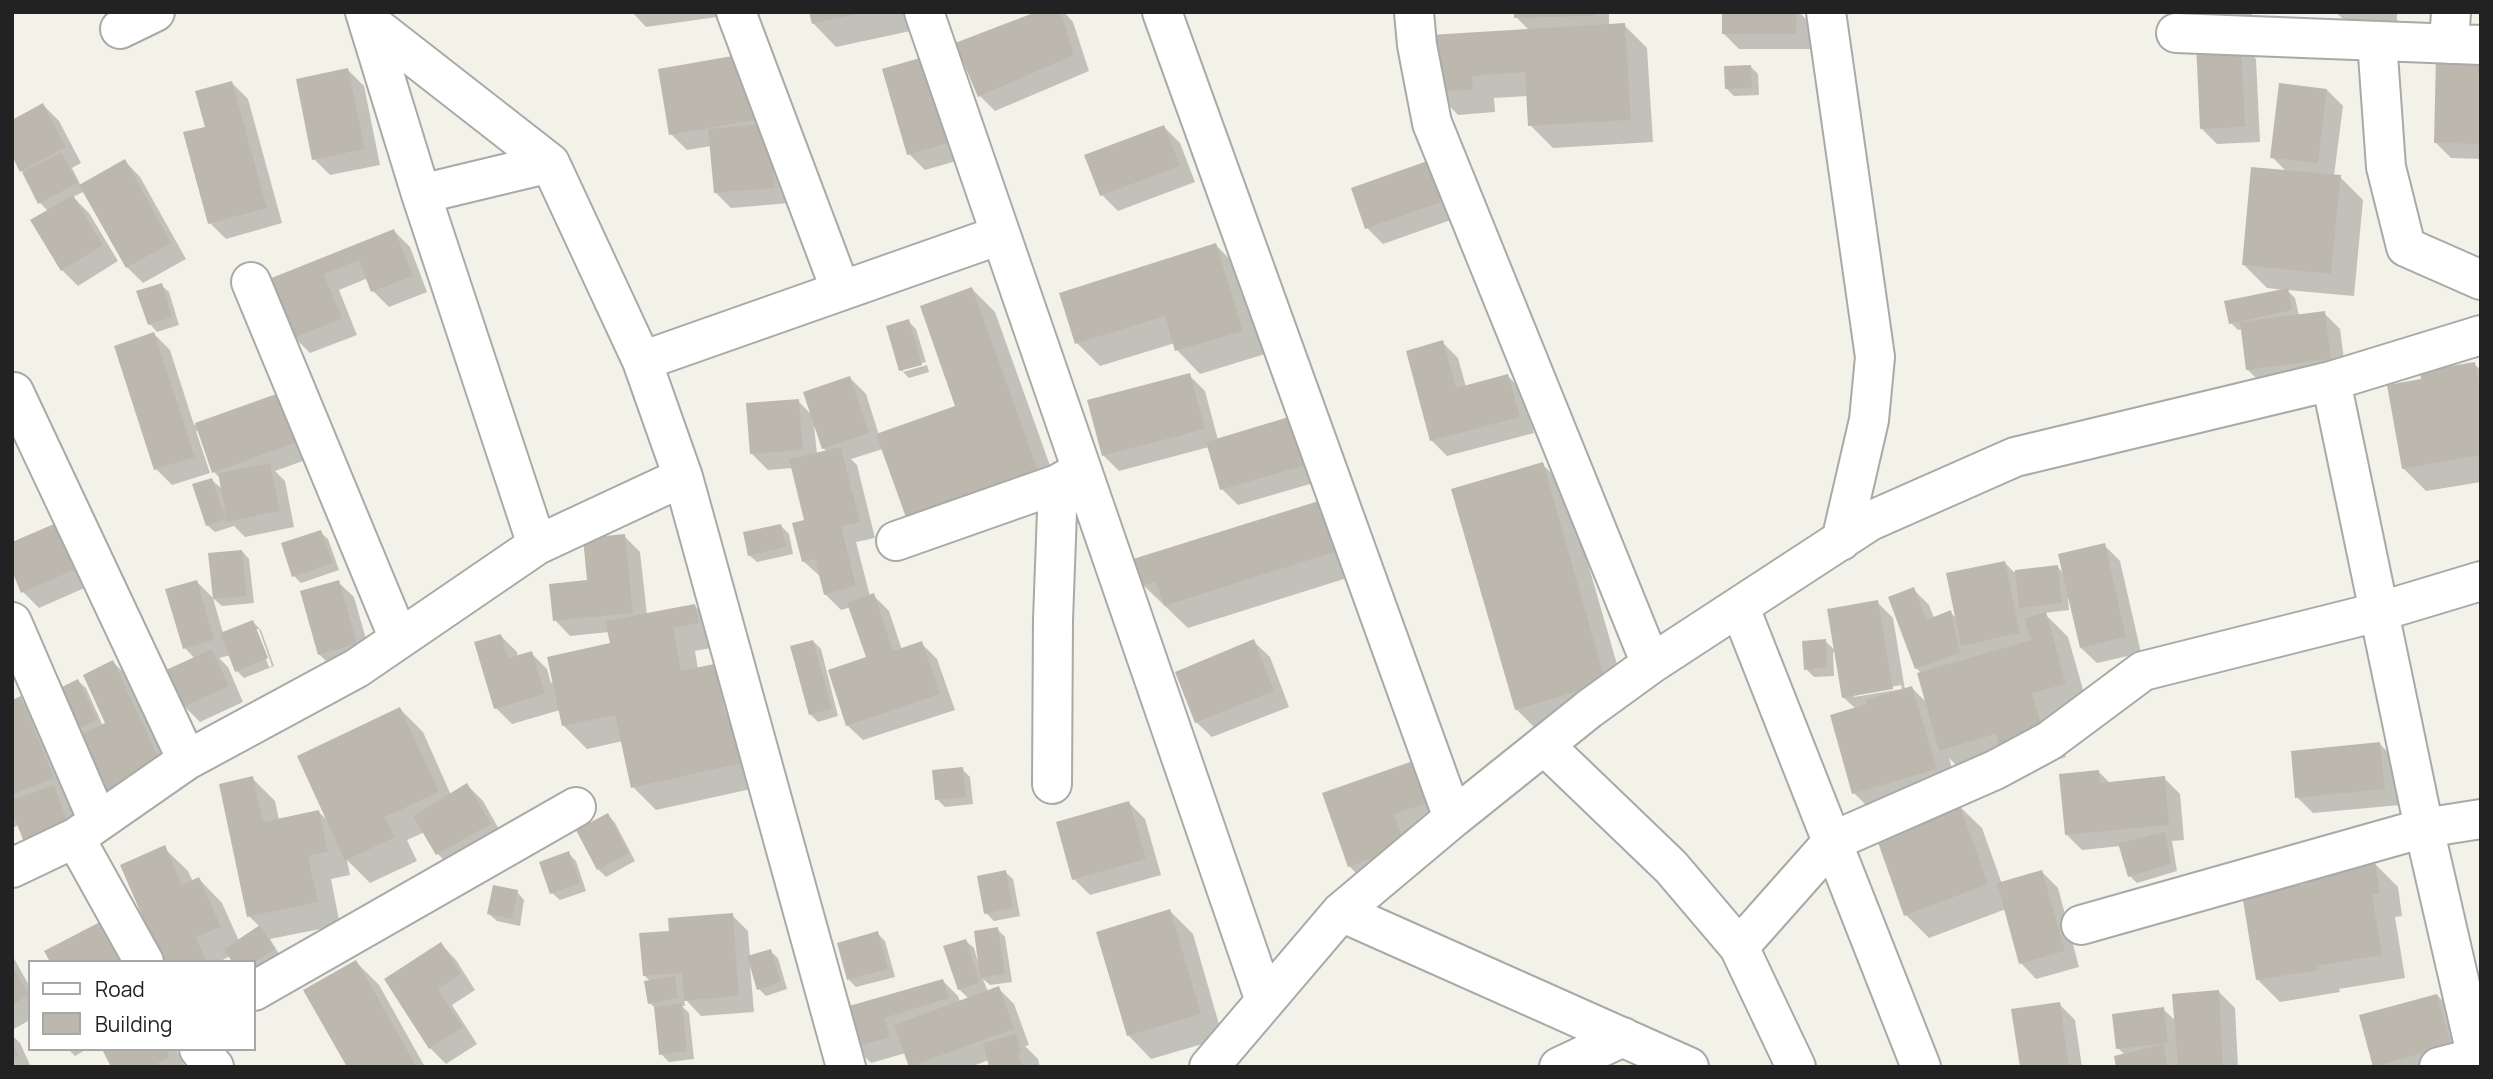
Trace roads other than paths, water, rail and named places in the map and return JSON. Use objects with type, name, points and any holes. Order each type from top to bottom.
[{"type":"street","points":[[120,29],[155,12]]},
{"type":"street","points":[[736,12],[841,291]]},
{"type":"street","points":[[924,12],[1000,235],[1070,477],[1265,1001]]},
{"type":"street","points":[[1162,12],[1453,818]]},
{"type":"street","points":[[1414,12],[1417,45],[1432,123],[1651,664]]},
{"type":"street","points":[[1826,12],[1875,357],[1870,420],[1841,541]]},
{"type":"street","points":[[367,17],[550,163],[642,361],[683,477],[846,1067]]},
{"type":"street","points":[[367,17],[421,194],[537,545]]},
{"type":"street","points":[[2176,33],[2377,41],[2460,34]]},
{"type":"street","points":[[2377,41],[2386,167],[2406,247],[2481,280]]},
{"type":"street","points":[[421,194],[550,163]]},
{"type":"street","points":[[642,361],[1000,235]]},
{"type":"street","points":[[251,282],[399,639]]},
{"type":"street","points":[[1209,1067],[1341,912],[1453,818],[1651,664],[1870,521],[2015,457],[2331,381],[2481,335]]},
{"type":"street","points":[[2331,381],[2424,828],[2479,1062],[2439,1067]]},
{"type":"street","points":[[14,392],[187,760]]},
{"type":"street","points":[[12,868],[86,830],[187,760],[357,668],[537,545],[683,477]]},
{"type":"street","points":[[896,541],[1070,477]]},
{"type":"street","points":[[1052,784],[1055,564],[1070,477]]},
{"type":"street","points":[[1739,947],[1833,841],[2017,759],[2049,741],[2143,671],[2378,612],[2481,581]]},
{"type":"street","points":[[1740,608],[1921,1067]]},
{"type":"street","points":[[12,622],[86,830],[143,960]]},
{"type":"street","points":[[1544,745],[1671,867],[1739,947],[1796,1067]]},
{"type":"street","points":[[256,990],[576,807]]},
{"type":"street","points":[[2081,925],[2424,828],[2481,819]]},
{"type":"street","points":[[1341,912],[1689,1067]]},
{"type":"street","points":[[1559,1067],[1623,1037]]},
{"type":"street","points":[[201,1051],[214,1067]]}]
